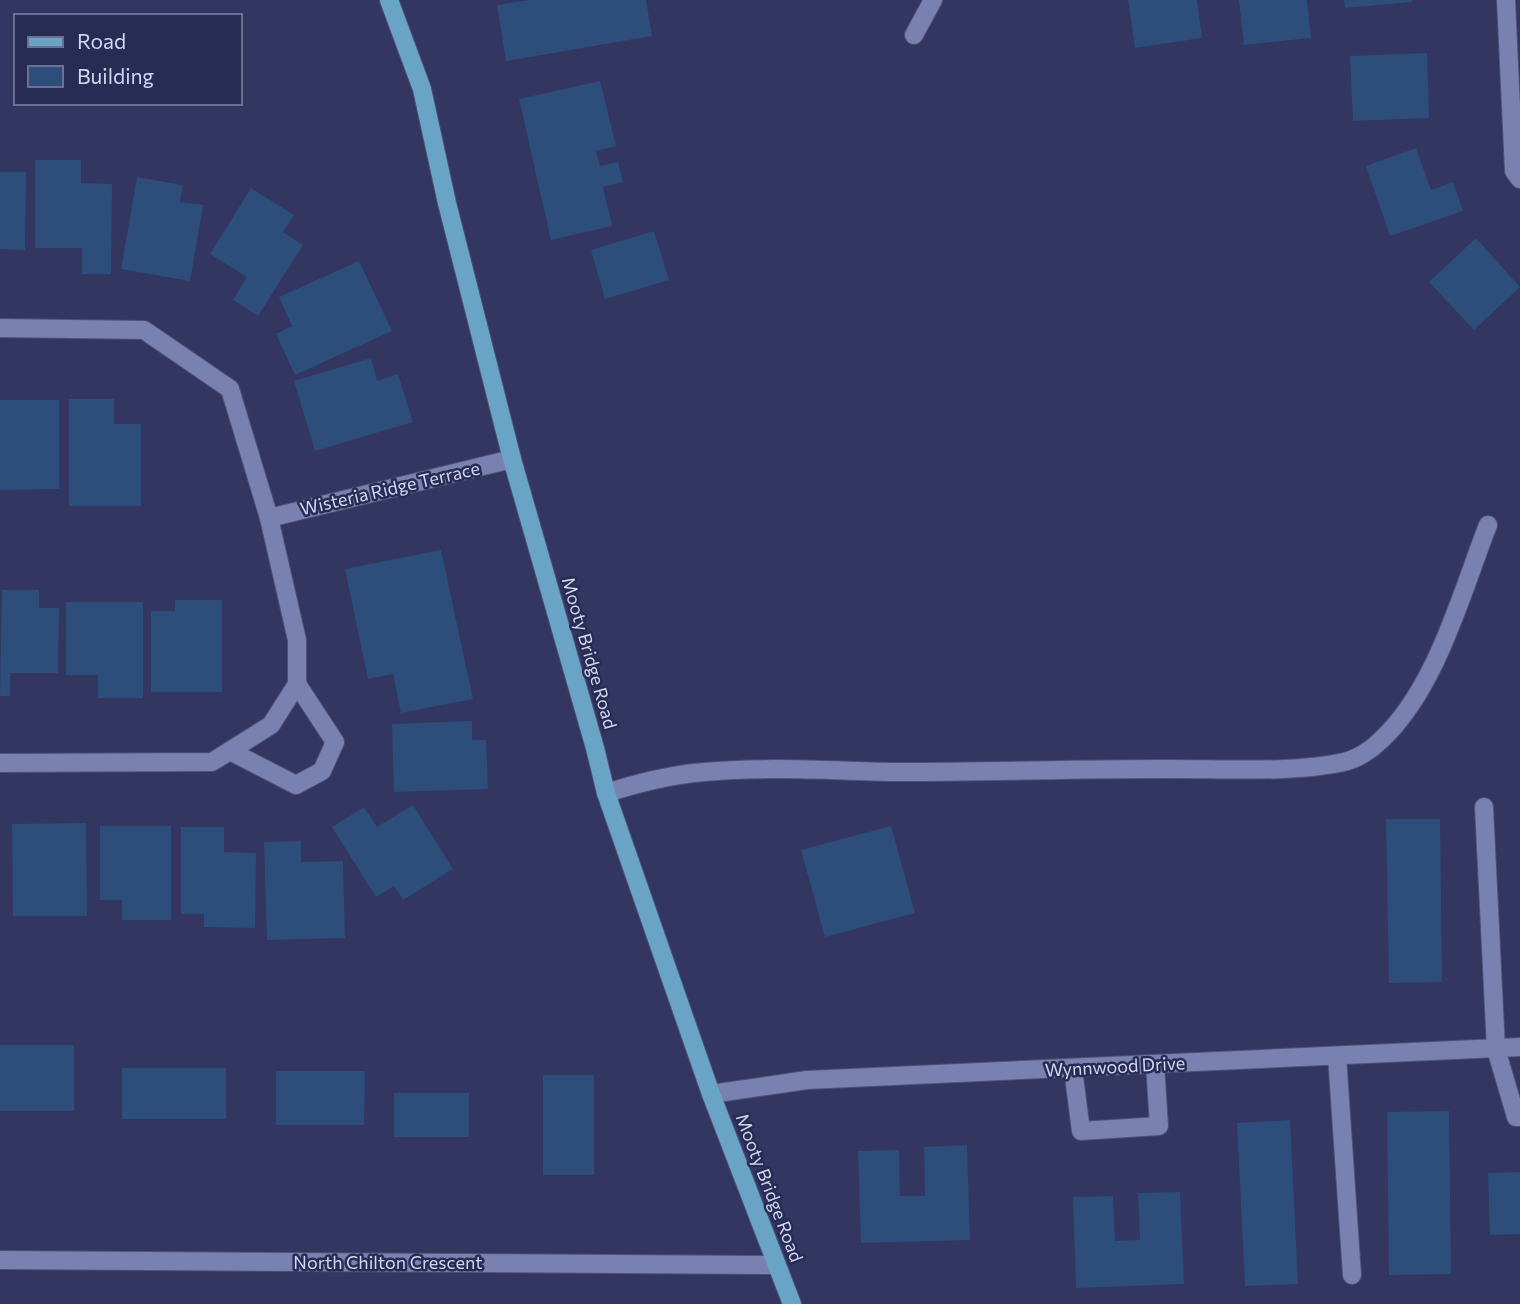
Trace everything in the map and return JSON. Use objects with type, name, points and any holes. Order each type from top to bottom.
[{"type":"main road","name":"Mooty Bridge Road","points":[[389,0],[422,89],[447,203],[512,459],[606,793],[711,1094],[792,1304]]},
{"type":"street","points":[[914,35],[933,0]]},
{"type":"street","points":[[1506,0],[1514,171],[1520,179]]},
{"type":"street","points":[[0,328],[144,330],[230,389],[269,518],[297,640],[297,684],[271,725],[212,762],[0,763]]},
{"type":"street","name":"Wisteria Ridge Terrace","points":[[269,518],[512,459]]},
{"type":"street","points":[[606,793],[655,778],[706,772],[1029,772],[1317,766],[1347,761],[1372,748],[1396,724],[1432,670],[1488,525]]},
{"type":"street","points":[[230,751],[296,785],[321,771],[335,742],[297,684]]},
{"type":"street","points":[[1484,807],[1496,1048],[1516,1117],[1520,1117]]},
{"type":"street","name":"Wynnwood Drive","points":[[711,1094],[807,1080],[1520,1047]]},
{"type":"street","points":[[1337,1056],[1352,1275]]},
{"type":"street","points":[[1073,1069],[1081,1131],[1159,1126],[1155,1065]]},
{"type":"street","name":"North Chilton Crescent","points":[[0,1260],[776,1265]]},
{"type":"building","points":[[529,0],[646,0],[652,36],[506,61],[497,5]]},
{"type":"building","points":[[1128,0],[1197,0],[1202,38],[1135,48]]},
{"type":"building","points":[[1239,0],[1307,0],[1311,38],[1244,45]]},
{"type":"building","points":[[1344,0],[1412,0],[1413,2],[1345,8]]},
{"type":"building","points":[[1427,53],[1429,118],[1353,121],[1350,56]]},
{"type":"building","points":[[600,81],[616,146],[596,151],[600,166],[618,162],[623,182],[603,187],[612,226],[551,240],[519,99]]},
{"type":"building","points":[[1416,148],[1431,190],[1453,182],[1463,211],[1390,236],[1366,166]]},
{"type":"building","points":[[35,160],[81,160],[81,183],[112,184],[111,274],[82,274],[82,248],[35,248]]},
{"type":"building","points":[[0,172],[26,172],[25,250],[0,249]]},
{"type":"building","points":[[137,177],[183,185],[180,202],[203,205],[190,281],[121,269]]},
{"type":"building","points":[[251,188],[294,215],[283,232],[303,245],[258,316],[233,300],[247,277],[210,254]]},
{"type":"building","points":[[654,231],[669,280],[605,299],[591,250]]},
{"type":"building","points":[[1476,238],[1520,287],[1474,330],[1429,282]]},
{"type":"building","points":[[359,261],[392,331],[295,375],[276,334],[292,326],[279,297]]},
{"type":"building","points":[[371,358],[377,381],[398,374],[413,422],[315,451],[294,381]]},
{"type":"building","points":[[69,399],[114,399],[114,424],[141,424],[141,506],[69,506]]},
{"type":"building","points":[[0,400],[59,400],[59,489],[0,490]]},
{"type":"building","points":[[441,550],[473,699],[401,713],[393,674],[368,679],[345,569]]},
{"type":"building","points":[[2,590],[39,590],[39,608],[59,608],[58,673],[10,673],[10,696],[0,696]]},
{"type":"building","points":[[175,600],[222,600],[222,692],[151,692],[151,611],[175,611]]},
{"type":"building","points":[[66,602],[143,602],[143,698],[98,698],[98,675],[66,675]]},
{"type":"building","points":[[472,721],[472,740],[486,740],[488,789],[394,792],[392,724]]},
{"type":"building","points":[[413,805],[453,869],[403,900],[394,886],[376,897],[332,827],[364,807],[377,827]]},
{"type":"building","points":[[1386,819],[1440,819],[1442,982],[1389,983]]},
{"type":"building","points":[[86,823],[87,916],[13,916],[12,824]]},
{"type":"building","points":[[100,826],[171,826],[171,920],[122,920],[122,900],[100,900]]},
{"type":"building","points":[[891,826],[915,913],[825,937],[801,850]]},
{"type":"building","points":[[181,827],[224,827],[224,852],[256,853],[255,928],[204,927],[204,914],[181,914]]},
{"type":"building","points":[[301,841],[301,862],[343,861],[345,938],[267,940],[264,842]]},
{"type":"building","points":[[0,1045],[74,1045],[74,1111],[0,1111]]},
{"type":"building","points":[[122,1068],[226,1068],[226,1119],[122,1119]]},
{"type":"building","points":[[276,1071],[365,1071],[364,1125],[276,1125]]},
{"type":"building","points":[[543,1075],[594,1075],[594,1175],[543,1175]]},
{"type":"building","points":[[394,1093],[469,1093],[469,1137],[394,1137]]},
{"type":"building","points":[[1449,1111],[1451,1274],[1389,1275],[1387,1112]]},
{"type":"building","points":[[1290,1120],[1298,1284],[1245,1286],[1237,1123]]},
{"type":"building","points":[[967,1145],[970,1240],[861,1243],[858,1151],[899,1150],[900,1196],[925,1196],[924,1147]]},
{"type":"building","points":[[1520,1172],[1520,1234],[1490,1235],[1488,1173]]},
{"type":"building","points":[[1180,1192],[1184,1284],[1076,1288],[1073,1197],[1113,1196],[1115,1241],[1140,1240],[1138,1193]]}]
